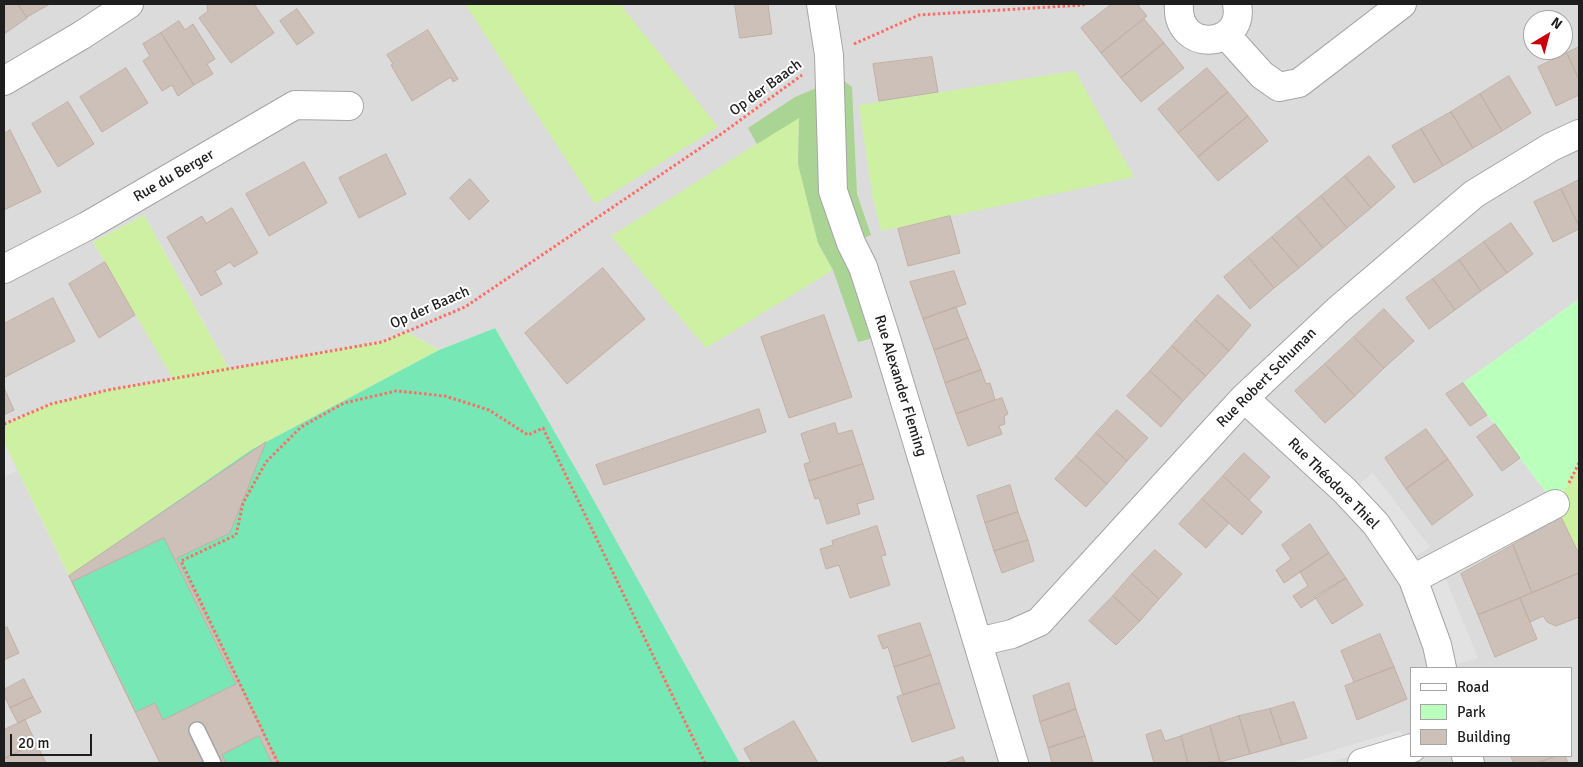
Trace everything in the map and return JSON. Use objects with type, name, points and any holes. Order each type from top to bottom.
[{"type":"street","points":[[4,81],[82,35],[128,4]]},
{"type":"street","name":"Rue Alexander Fleming","points":[[821,4],[829,55],[833,191],[851,244],[864,267],[1014,763]]},
{"type":"street","points":[[1180,4],[1179,15],[1182,24],[1188,32],[1197,38],[1207,40],[1217,39],[1226,35],[1233,28],[1237,19],[1238,4]]},
{"type":"street","points":[[1226,35],[1262,75],[1280,87],[1299,83],[1402,4]]},
{"type":"street","name":"Rue du Berger","points":[[4,269],[87,226],[295,105],[349,106]]},
{"type":"street","name":"Rue Robert Schuman","points":[[978,642],[1012,634],[1039,622],[1244,398],[1338,310],[1474,194],[1551,147],[1579,134]]},
{"type":"street","name":"Rue Théodore Thiel","points":[[1244,398],[1344,490],[1376,524],[1413,580],[1437,645],[1442,667]]},
{"type":"street","points":[[1413,580],[1555,504]]},
{"type":"street","points":[[1362,763],[1410,749]]},
{"type":"lane","points":[[197,730],[214,763]]},
{"type":"path","name":"Op der Baach","points":[[4,424],[51,404],[108,390],[382,342],[465,307],[724,132],[829,55],[919,14],[1084,4]]},
{"type":"path","points":[[278,763],[181,561],[236,535],[243,503],[266,462],[301,427],[344,403],[396,391],[446,396],[488,410],[528,435],[543,428],[706,763]]},
{"type":"shaded area","points":[[4,4],[1579,4],[1579,299],[1463,383],[1555,504],[1579,554],[1579,763],[740,763],[588,490],[495,328],[439,350],[406,332],[382,342],[229,369],[144,215],[93,242],[174,379],[108,390],[51,404],[4,424]]},
{"type":"shaded area","points":[[4,442],[69,576],[162,763],[4,763]]},
{"type":"shaded area","points":[[4,442],[17,471],[4,477]]},
{"type":"shaded area","points":[[1373,473],[1430,547],[1413,558],[1354,488]]},
{"type":"shaded area","points":[[1443,572],[1478,658],[1451,666],[1424,582]]},
{"type":"shaded area","points":[[1401,730],[1404,739],[1328,763],[1291,763]]},
{"type":"green space","points":[[465,4],[620,4],[718,127],[595,204]]},
{"type":"green space","points":[[1075,71],[1134,177],[881,231],[872,194],[859,105]]},
{"type":"green space","points":[[840,78],[852,87],[857,194],[871,235],[852,243],[885,335],[858,342],[833,270],[818,243],[798,164],[799,118],[757,144],[748,128],[795,97]]},
{"type":"green space","points":[[799,117],[798,164],[818,243],[833,270],[706,348],[611,236]]},
{"type":"green space","points":[[144,215],[229,369],[382,342],[406,332],[439,350],[251,450],[69,576],[4,442],[4,424],[51,404],[108,390],[173,379],[93,242]]},
{"type":"green space","points":[[1579,299],[1579,463],[1555,504],[1463,383]]},
{"type":"green space","points":[[495,328],[588,490],[740,763],[162,763],[69,576],[251,450],[439,350]]},
{"type":"green space","points":[[1579,463],[1579,481],[1577,482],[1579,486],[1579,554],[1555,504]]},
{"type":"building","points":[[4,4],[18,4],[27,18],[4,34]]},
{"type":"building","points":[[18,4],[50,4],[27,17]]},
{"type":"building","points":[[254,4],[274,33],[231,63],[199,18],[208,11],[207,5]]},
{"type":"building","points":[[735,4],[768,4],[772,34],[740,38]]},
{"type":"building","points":[[1112,4],[1137,4],[1147,16],[1101,53],[1081,28]]},
{"type":"building","points":[[297,9],[314,33],[297,45],[280,21]]},
{"type":"building","points":[[1144,19],[1164,43],[1121,78],[1101,53]]},
{"type":"building","points":[[179,21],[185,30],[193,24],[215,59],[207,64],[213,74],[194,85],[161,33]]},
{"type":"building","points":[[428,30],[458,79],[453,82],[451,77],[412,101],[387,55]]},
{"type":"building","points":[[161,33],[194,85],[178,96],[172,85],[162,91],[143,61],[150,56],[143,44]]},
{"type":"building","points":[[1164,43],[1184,68],[1141,102],[1121,78]]},
{"type":"building","points":[[1579,47],[1579,80],[1570,60],[1573,60],[1573,50]]},
{"type":"building","points":[[932,57],[938,92],[879,101],[873,64]]},
{"type":"building","points":[[1552,60],[1570,60],[1579,80],[1579,95],[1556,106],[1538,67]]},
{"type":"building","points":[[126,68],[148,103],[102,132],[80,97]]},
{"type":"building","points":[[1207,68],[1228,92],[1178,133],[1158,109]]},
{"type":"building","points":[[1509,76],[1531,113],[1502,131],[1480,94]]},
{"type":"building","points":[[1228,92],[1248,116],[1198,157],[1178,133]]},
{"type":"building","points":[[1480,94],[1502,131],[1473,148],[1451,112]]},
{"type":"building","points":[[68,102],[94,144],[58,167],[32,124]]},
{"type":"building","points":[[1451,112],[1473,148],[1443,166],[1421,129]]},
{"type":"building","points":[[1248,116],[1268,141],[1218,181],[1198,157]]},
{"type":"building","points":[[1421,129],[1443,166],[1414,183],[1392,146]]},
{"type":"building","points":[[10,130],[41,192],[4,210],[4,134]]},
{"type":"building","points":[[386,154],[406,194],[359,218],[339,178]]},
{"type":"building","points":[[1369,156],[1395,187],[1371,208],[1345,176]]},
{"type":"building","points":[[304,162],[327,203],[269,236],[246,194]]},
{"type":"building","points":[[1345,176],[1371,208],[1347,228],[1321,196]]},
{"type":"building","points":[[470,179],[489,201],[469,220],[450,198]]},
{"type":"building","points":[[1579,180],[1579,226],[1561,189]]},
{"type":"building","points":[[1561,189],[1579,229],[1553,242],[1534,202]]},
{"type":"building","points":[[1321,196],[1347,228],[1323,248],[1297,216]]},
{"type":"building","points":[[232,208],[258,253],[234,267],[230,262],[215,271],[222,284],[201,296],[167,237],[202,216],[206,223]]},
{"type":"building","points":[[950,216],[960,253],[908,266],[898,229]]},
{"type":"building","points":[[1297,216],[1323,248],[1299,268],[1272,237]]},
{"type":"building","points":[[1511,223],[1533,254],[1507,273],[1484,242]]},
{"type":"building","points":[[1272,237],[1299,268],[1274,288],[1248,257]]},
{"type":"building","points":[[1484,242],[1507,273],[1481,291],[1459,260]]},
{"type":"building","points":[[1248,257],[1274,288],[1250,309],[1224,277]]},
{"type":"building","points":[[1459,260],[1481,291],[1455,310],[1433,279]]},
{"type":"building","points":[[105,262],[135,315],[99,338],[69,284]]},
{"type":"building","points":[[603,268],[645,319],[567,384],[525,333]]},
{"type":"building","points":[[954,271],[966,304],[923,319],[910,282]]},
{"type":"building","points":[[1433,279],[1455,310],[1429,329],[1406,298]]},
{"type":"building","points":[[1218,295],[1251,325],[1229,351],[1195,320]]},
{"type":"building","points":[[53,298],[75,341],[5,377],[4,324]]},
{"type":"building","points":[[956,307],[968,338],[934,350],[923,319]]},
{"type":"building","points":[[1384,309],[1414,341],[1384,368],[1354,337]]},
{"type":"building","points":[[824,315],[852,397],[789,418],[761,337]]},
{"type":"building","points":[[1195,320],[1229,351],[1206,376],[1172,346]]},
{"type":"building","points":[[1354,337],[1384,368],[1355,396],[1325,364]]},
{"type":"building","points":[[968,338],[981,370],[945,383],[934,350]]},
{"type":"building","points":[[1172,346],[1206,376],[1183,401],[1150,371]]},
{"type":"building","points":[[1325,364],[1355,396],[1325,423],[1295,391]]},
{"type":"building","points":[[981,370],[986,384],[990,383],[995,400],[956,414],[945,383]]},
{"type":"building","points":[[1150,371],[1183,401],[1161,427],[1127,396]]},
{"type":"building","points":[[1463,383],[1487,415],[1470,426],[1446,394]]},
{"type":"building","points":[[4,391],[14,410],[4,415]]},
{"type":"building","points":[[1002,398],[1008,414],[1004,416],[1005,424],[999,426],[1002,434],[968,446],[956,414]]},
{"type":"building","points":[[759,409],[766,432],[604,485],[596,465]]},
{"type":"building","points":[[1117,410],[1148,438],[1127,461],[1096,433]]},
{"type":"building","points":[[835,423],[838,434],[852,430],[863,464],[809,481],[804,464],[810,462],[801,434]]},
{"type":"building","points":[[1495,424],[1520,458],[1502,471],[1477,437]]},
{"type":"building","points":[[1426,429],[1448,459],[1406,489],[1385,458]]},
{"type":"building","points":[[1096,433],[1127,461],[1107,484],[1076,456]]},
{"type":"building","points":[[266,442],[230,533],[177,558],[278,763],[160,763],[69,576]]},
{"type":"building","points":[[1244,453],[1270,477],[1249,500],[1223,476]]},
{"type":"building","points":[[1076,456],[1107,484],[1086,507],[1055,479]]},
{"type":"building","points":[[1448,459],[1473,495],[1432,525],[1406,489]]},
{"type":"building","points":[[863,464],[874,499],[857,504],[860,514],[827,524],[819,498],[815,499],[809,481]]},
{"type":"building","points":[[1223,476],[1262,512],[1242,535],[1202,499]]},
{"type":"building","points":[[1010,485],[1018,512],[985,523],[977,496]]},
{"type":"building","points":[[1202,499],[1229,523],[1206,548],[1179,524]]},
{"type":"building","points":[[1018,512],[1028,540],[994,551],[985,523]]},
{"type":"building","points":[[1561,517],[1579,554],[1579,573],[1532,593],[1513,545]]},
{"type":"building","points":[[1310,524],[1329,553],[1284,583],[1276,570],[1291,559],[1282,545]]},
{"type":"building","points":[[877,526],[886,555],[881,556],[890,585],[850,598],[839,565],[826,569],[820,549],[833,545],[832,541]]},
{"type":"building","points":[[164,538],[236,684],[163,720],[155,703],[136,712],[72,582]]},
{"type":"building","points":[[1028,540],[1034,561],[1002,573],[994,551]]},
{"type":"building","points":[[1513,545],[1532,593],[1478,615],[1461,574]]},
{"type":"building","points":[[1155,550],[1182,574],[1159,599],[1132,574]]},
{"type":"building","points":[[1329,553],[1346,578],[1301,608],[1293,596],[1308,586],[1300,572]]},
{"type":"building","points":[[1579,573],[1579,617],[1556,626],[1547,622],[1543,616],[1530,622],[1520,598]]},
{"type":"building","points":[[1132,574],[1159,599],[1140,621],[1113,596]]},
{"type":"building","points":[[1346,578],[1363,605],[1332,624],[1315,597]]},
{"type":"building","points":[[1113,596],[1140,621],[1116,645],[1089,621]]},
{"type":"building","points":[[1520,598],[1537,639],[1495,657],[1478,615]]},
{"type":"building","points":[[920,623],[931,655],[894,667],[888,647],[883,649],[878,636]]},
{"type":"building","points":[[7,627],[19,653],[4,660],[4,629]]},
{"type":"building","points":[[1380,634],[1394,667],[1354,682],[1341,651]]},
{"type":"building","points":[[931,655],[940,683],[903,695],[894,667]]},
{"type":"building","points":[[1394,667],[1407,699],[1357,720],[1345,686]]},
{"type":"building","points":[[24,679],[33,697],[10,708],[4,695],[4,690]]},
{"type":"building","points":[[940,683],[955,728],[912,742],[897,697]]},
{"type":"building","points":[[1069,683],[1076,709],[1040,722],[1033,696]]},
{"type":"building","points":[[33,697],[41,712],[18,723],[10,708]]},
{"type":"building","points":[[1294,702],[1307,738],[1282,745],[1270,709]]},
{"type":"building","points":[[1076,709],[1085,736],[1048,748],[1040,722]]},
{"type":"building","points":[[1270,709],[1282,745],[1250,754],[1239,716]]},
{"type":"building","points":[[1239,716],[1250,754],[1220,762],[1210,726]]},
{"type":"building","points":[[25,720],[36,743],[4,759],[4,730]]},
{"type":"building","points":[[794,721],[818,763],[752,763],[744,749]]},
{"type":"building","points":[[1210,726],[1220,762],[1188,763],[1181,736]]},
{"type":"building","points":[[1161,730],[1165,741],[1181,736],[1188,763],[1154,763],[1146,735]]},
{"type":"building","points":[[259,736],[272,763],[226,763],[222,755]]},
{"type":"building","points":[[1085,736],[1093,763],[1052,763],[1048,748]]},
{"type":"building","points":[[36,743],[46,763],[4,763],[4,759]]},
{"type":"building","points":[[963,757],[965,763],[945,763]]},
{"type":"building","points":[[1511,757],[1553,757],[1538,763],[1514,763]]},
{"type":"building","points":[[1553,757],[1565,757],[1568,763],[1538,763]]}]
